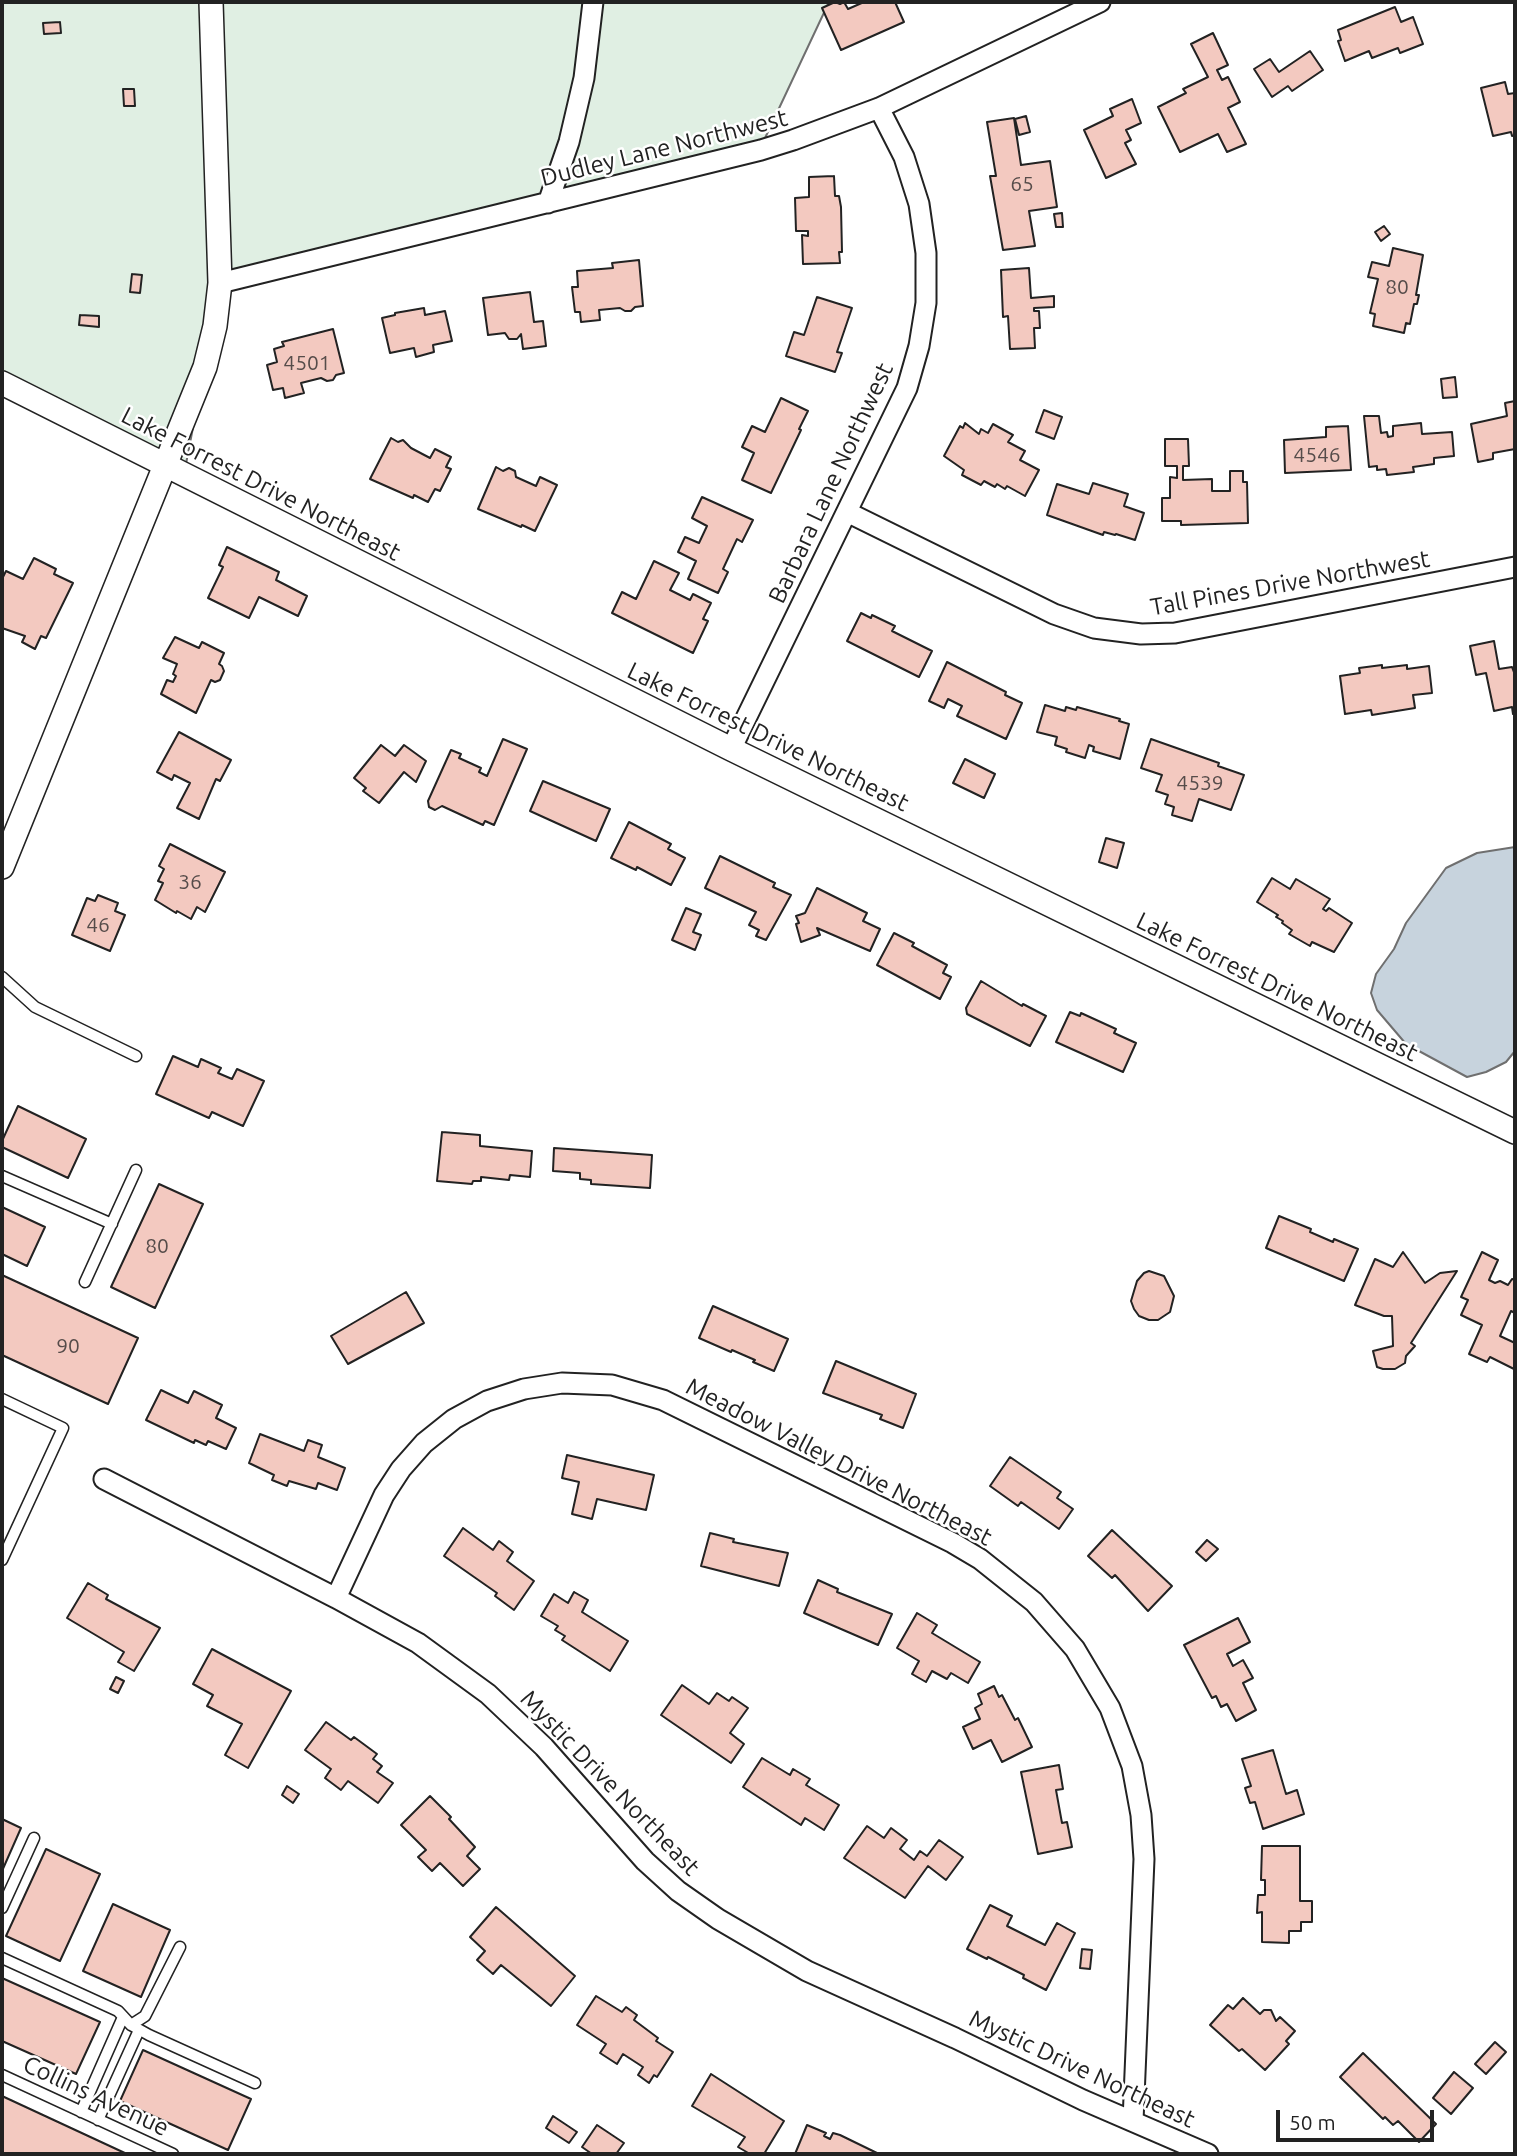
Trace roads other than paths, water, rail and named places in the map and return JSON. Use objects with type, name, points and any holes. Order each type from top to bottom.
[{"type":"street","points":[[2,867],[205,367],[215,326],[220,283],[211,2]]},
{"type":"street","points":[[548,203],[569,142],[584,78],[593,2]]},
{"type":"street","name":"Dudley Lane Northwest","points":[[220,283],[761,150],[821,131],[879,108],[1100,2]]},
{"type":"street","name":"Barbara Lane Northwest","points":[[731,749],[907,388],[919,346],[926,303],[926,253],[919,204],[904,157],[879,108]]},
{"type":"street","name":"Lake Forrest Drive Northeast","points":[[2,383],[731,749],[1515,1132]]},
{"type":"street","name":"Tall Pines Drive Northwest","points":[[847,512],[1054,614],[1094,628],[1140,634],[1175,633],[1515,567]]},
{"type":"street","name":"Meadow Valley Drive Northeast","points":[[336,1598],[384,1495],[401,1469],[424,1443],[454,1419],[487,1401],[524,1389],[562,1383],[612,1385],[663,1400],[953,1543],[980,1559],[1034,1602],[1075,1649],[1110,1708],[1132,1766],[1141,1815],[1144,1859],[1133,2121]]},
{"type":"street","name":"Mystic Drive Northeast","points":[[104,1479],[418,1643],[488,1694],[544,1747],[645,1861],[678,1891],[718,1919],[807,1971],[1083,2100],[1208,2154]]},
{"type":"lane","points":[[2,977],[35,1007],[136,1056]]},
{"type":"lane","points":[[85,1282],[136,1170]]},
{"type":"lane","points":[[2,1176],[111,1224]]},
{"type":"lane","points":[[2,1399],[64,1428],[2,1560]]},
{"type":"lane","points":[[2,1908],[34,1838]]},
{"type":"lane","points":[[81,2112],[131,2024],[145,2015],[180,1947]]},
{"type":"lane","points":[[2,1958],[118,2011],[131,2024],[255,2083]]},
{"type":"lane","points":[[98,2120],[131,2024]]},
{"type":"lane","name":"Collins Avenue","points":[[2,2075],[173,2154]]}]
